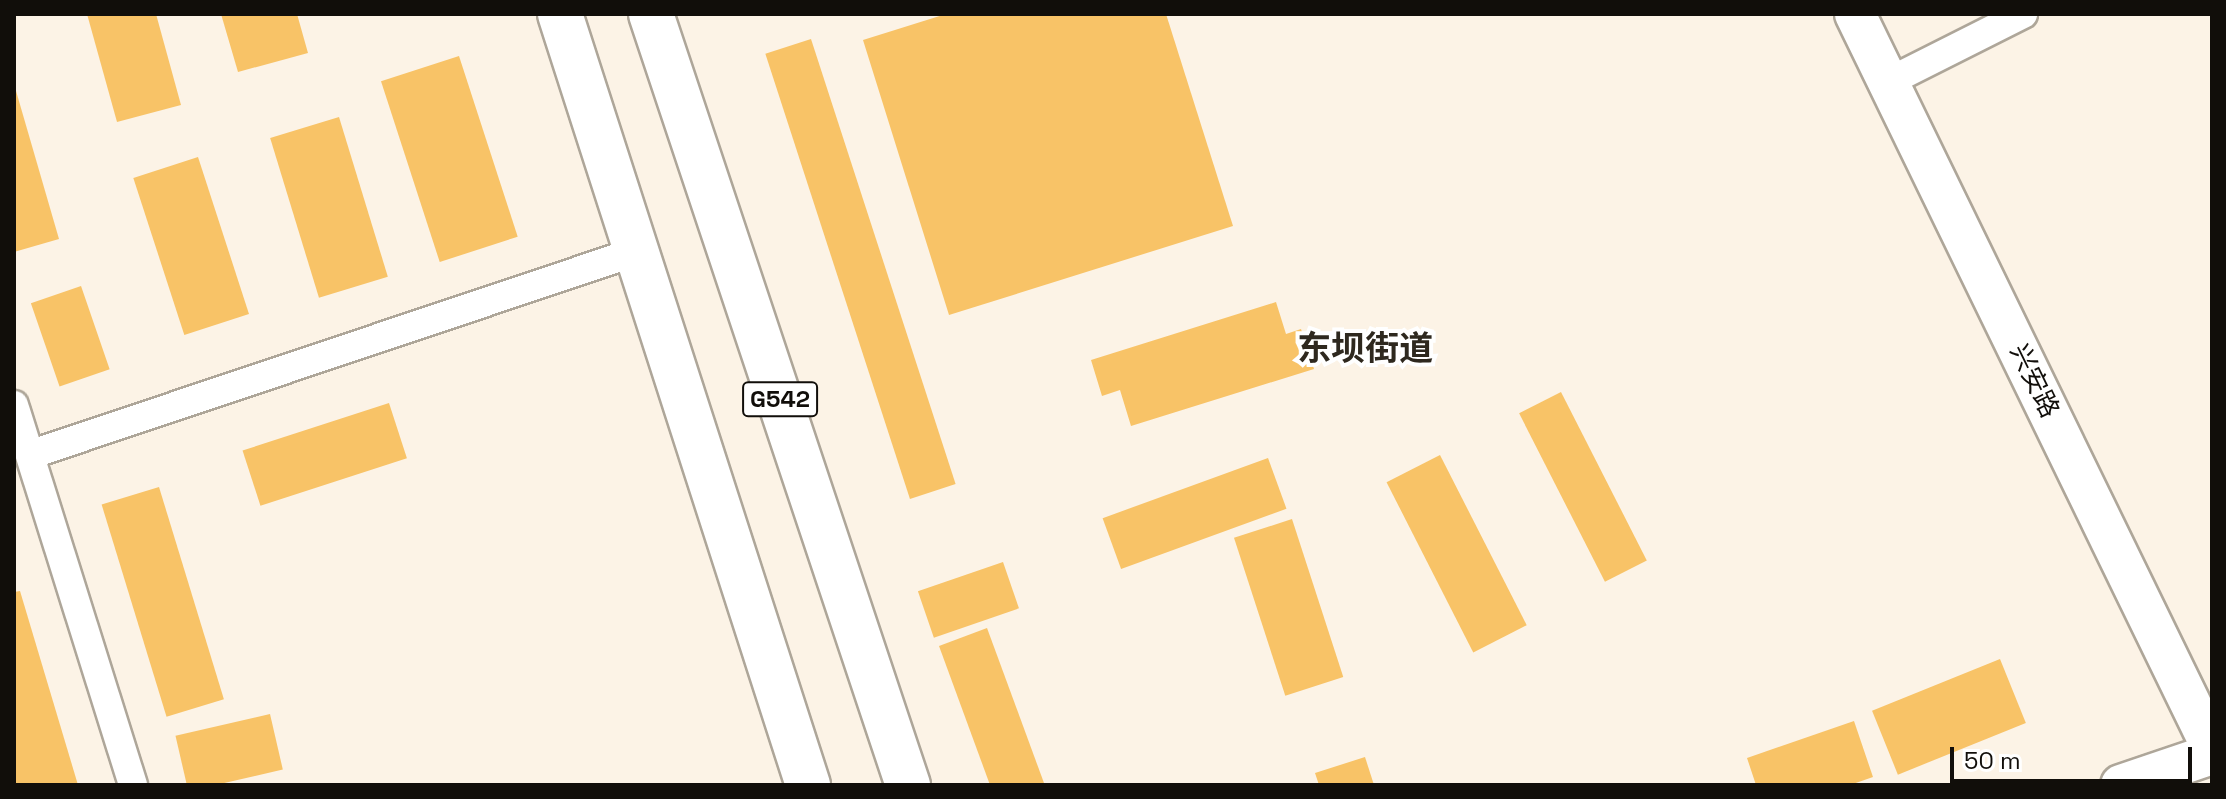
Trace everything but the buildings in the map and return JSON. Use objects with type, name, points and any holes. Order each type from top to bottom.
[{"type":"highway","points":[[560,14],[808,785]]},
{"type":"highway","name":"G542","points":[[651,14],[908,785]]},
{"type":"street","name":"兴安路","points":[[1855,14],[2212,751]]},
{"type":"street","points":[[1890,81],[2023,14]]},
{"type":"street","points":[[32,454],[635,252]]},
{"type":"street","points":[[14,405],[32,454],[133,785]]},
{"type":"street","points":[[2121,785],[2212,751]]},
{"type":"district","name":"东坝街道","points":[[1365,349]]}]
